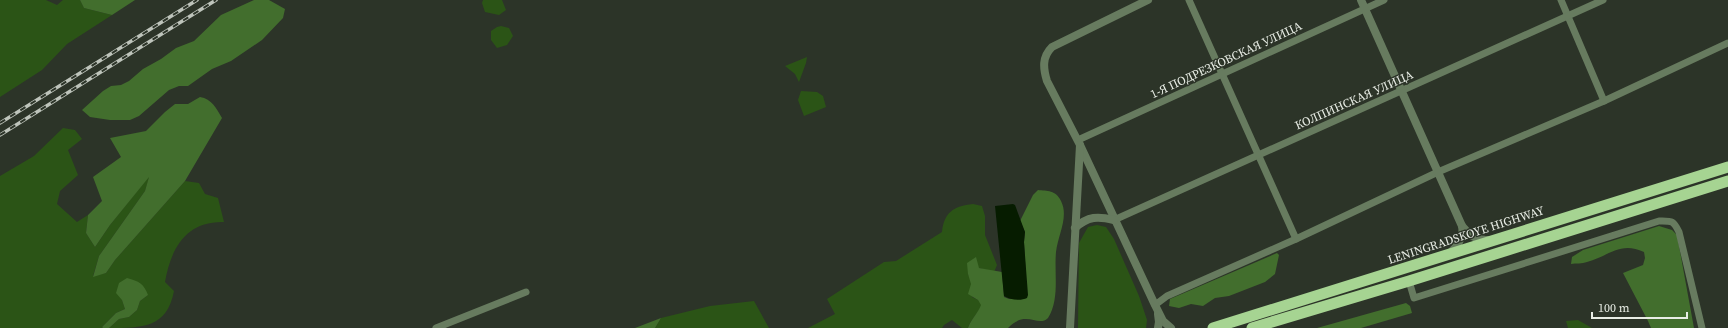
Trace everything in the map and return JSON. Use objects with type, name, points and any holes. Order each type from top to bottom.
[{"type":"highway","name":"LENINGRADSKOYE HIGHWAY","points":[[1213,328],[1728,167]]},
{"type":"highway","points":[[1252,328],[1409,281],[1728,181]]},
{"type":"street","points":[[1148,0],[1052,47],[1047,52],[1044,71],[1047,81],[1079,142],[1114,220],[1155,305],[1163,321],[1171,328]]},
{"type":"street","points":[[1189,0],[1260,155],[1296,239]]},
{"type":"street","points":[[1361,0],[1462,226],[1467,233],[1476,238],[1486,240],[1497,239]]},
{"type":"street","name":"1-Я ПОДРЕЗКОВСКАЯ УЛИЦА","points":[[1079,142],[1222,73],[1384,0]]},
{"type":"street","points":[[1561,0],[1604,101]]},
{"type":"street","name":"КОЛПИНСКАЯ УЛИЦА","points":[[1114,220],[1603,0]]},
{"type":"street","points":[[1155,305],[1168,296],[1296,239],[1438,172],[1604,101],[1728,43]]},
{"type":"street","points":[[1070,328],[1079,142]]},
{"type":"street","points":[[1075,228],[1080,222],[1093,217],[1114,220]]},
{"type":"street","points":[[1409,281],[1414,298],[1659,221],[1669,221],[1675,224],[1679,232],[1702,328]]},
{"type":"street","points":[[1444,256],[1452,252],[1460,241],[1462,226]]},
{"type":"street","points":[[436,328],[526,292]]},
{"type":"street","points":[[1155,305],[1159,317],[1158,328]]},
{"type":"green space","points":[[0,0],[46,0],[57,5],[63,0],[80,0],[84,8],[112,15],[67,44],[42,70],[0,97]]},
{"type":"green space","points":[[80,0],[135,0],[112,15],[84,8]]},
{"type":"green space","points":[[254,0],[269,0],[285,9],[283,18],[262,40],[231,61],[212,69],[188,86],[179,86],[169,90],[139,116],[130,120],[110,120],[90,117],[82,110],[103,91],[111,86],[121,85],[129,81],[143,69],[161,59],[176,48],[194,41],[221,15]]},
{"type":"green space","points":[[483,0],[502,0],[506,10],[499,15],[485,12],[482,3]]},
{"type":"green space","points":[[501,26],[509,28],[513,36],[507,45],[497,48],[491,40],[491,31]]},
{"type":"green space","points":[[807,57],[799,82],[795,74],[785,66]]},
{"type":"green space","points":[[801,91],[817,92],[823,96],[826,107],[804,116],[798,100]]},
{"type":"green space","points":[[200,97],[211,102],[216,107],[222,118],[185,181],[115,260],[106,273],[93,277],[99,256],[145,191],[149,177],[110,225],[95,247],[86,233],[88,215],[102,201],[93,177],[121,157],[110,138],[146,131],[175,104],[188,104]]},
{"type":"green space","points":[[63,128],[75,130],[82,139],[68,150],[78,175],[60,191],[57,204],[77,222],[88,215],[86,233],[95,247],[110,225],[150,175],[145,191],[99,256],[93,276],[106,273],[115,260],[185,181],[199,183],[205,194],[218,198],[224,222],[200,226],[182,239],[171,258],[165,282],[174,291],[171,303],[166,312],[159,319],[151,323],[142,326],[109,328],[119,319],[129,317],[137,310],[140,301],[148,295],[122,300],[125,309],[116,313],[102,327],[103,328],[0,328],[0,176],[34,156]]},
{"type":"green space","points":[[1038,190],[1048,191],[1057,195],[1061,201],[1064,213],[1056,252],[1056,286],[1052,311],[1048,318],[1044,321],[1026,319],[1020,320],[1008,328],[968,328],[981,305],[978,300],[968,294],[971,284],[967,263],[976,257],[979,268],[1002,272],[1004,297],[1009,299],[1027,298],[1024,242],[1025,232],[1020,221],[1033,195]]},
{"type":"green space","points":[[973,204],[982,206],[985,216],[985,235],[997,265],[994,272],[979,268],[968,274],[972,284],[972,297],[978,300],[982,305],[968,328],[962,328],[952,320],[942,328],[808,328],[835,314],[827,299],[884,262],[896,261],[942,232],[947,215],[955,209]]},
{"type":"green space","points":[[1097,225],[1106,227],[1114,239],[1139,296],[1147,320],[1146,328],[1078,328],[1079,243],[1088,227]]},
{"type":"green space","points":[[1659,226],[1672,230],[1677,235],[1694,328],[1651,328],[1623,273],[1643,265],[1645,258],[1644,252],[1636,249],[1621,249],[1585,263],[1571,264],[1572,257],[1583,250]]},
{"type":"green space","points":[[1277,253],[1279,255],[1275,274],[1265,282],[1229,296],[1215,298],[1203,306],[1191,304],[1179,308],[1169,306],[1170,299]]},
{"type":"green space","points":[[127,278],[135,280],[145,288],[148,295],[140,301],[137,310],[129,317],[119,319],[109,328],[103,328],[102,327],[116,313],[125,309],[122,300],[116,293],[119,283]]},
{"type":"green space","points":[[754,301],[769,328],[655,328],[661,318],[710,306]]},
{"type":"green space","points":[[1406,303],[1410,306],[1412,313],[1361,328],[1317,328]]},
{"type":"green space","points":[[661,318],[655,328],[635,328]]},
{"type":"green space","points":[[1578,320],[1592,328],[1568,328],[1566,321]]},
{"type":"shaded area","points":[[1015,205],[1025,232],[1024,242],[1028,295],[1027,298],[1022,300],[1004,296],[995,206]]},
{"type":"railway","points":[[0,123],[197,0]]},
{"type":"railway","points":[[0,135],[216,0]]}]
